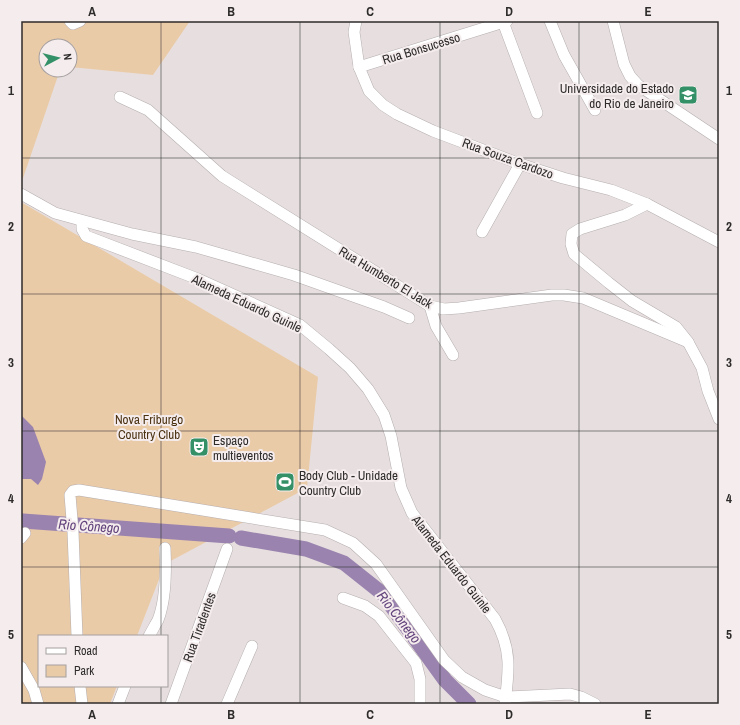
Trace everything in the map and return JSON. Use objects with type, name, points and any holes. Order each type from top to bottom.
[{"type":"street","points":[[70,21],[73,24],[80,21]]},
{"type":"street","name":"Rua Souza Cardozo","points":[[356,21],[354,32],[359,68],[369,91],[383,105],[397,114],[433,131],[520,164],[563,178],[610,190],[647,204],[719,242]]},
{"type":"street","points":[[550,21],[564,55],[595,110]]},
{"type":"street","points":[[613,21],[624,64],[630,76],[638,85],[719,140]]},
{"type":"street","points":[[505,22],[537,113]]},
{"type":"street","name":"Rua Bonsucesso","points":[[359,68],[505,22]]},
{"type":"street","name":"Rua Humberto El Jack","points":[[120,97],[148,110],[222,176],[430,306],[444,309],[459,308],[552,295],[564,295],[583,298],[688,342]]},
{"type":"street","points":[[482,232],[520,164]]},
{"type":"street","points":[[21,194],[47,209],[82,221],[132,234],[196,247],[294,275],[384,306],[409,318]]},
{"type":"street","points":[[647,204],[626,215],[580,229],[572,234],[571,244],[574,254],[632,301],[676,327],[688,342],[702,368],[708,391],[719,418]]},
{"type":"street","name":"Alameda Eduardo Guinle","points":[[82,221],[82,229],[86,236],[198,279],[300,325],[350,368],[368,389],[384,415],[391,436],[401,488],[412,513],[495,619],[502,633],[506,645],[509,667],[505,701]]},
{"type":"street","points":[[430,306],[436,326],[453,355]]},
{"type":"street","points":[[77,635],[74,532],[70,495],[73,491],[79,490],[260,518],[325,530],[353,544],[376,564],[444,660],[462,677],[505,701],[570,694],[581,697],[595,704]]},
{"type":"street","points":[[150,635],[162,608],[166,566],[165,548]]},
{"type":"street","name":"Rua Tiradentes","points":[[171,704],[227,549]]},
{"type":"street","points":[[343,598],[365,606],[379,616],[416,663],[420,679],[420,704]]},
{"type":"street","points":[[227,704],[234,684],[252,646]]},
{"type":"street","points":[[21,667],[34,690],[38,704]]},
{"type":"street","points":[[80,687],[82,704]]},
{"type":"street","points":[[118,704],[125,687]]},
{"type":"green space","points":[[21,21],[190,21],[153,75],[78,68],[78,38],[38,38],[38,78],[57,78],[21,184]]},
{"type":"green space","name":"Nova Friburgo Country Club","points":[[21,202],[318,377],[307,488],[165,564],[137,635],[38,635],[38,687],[117,687],[110,704],[21,704]]},
{"type":"shaded area","points":[[21,415],[33,427],[46,462],[42,479],[38,485],[31,479],[21,479]]},
{"type":"waterway","name":"Rio Cônego","points":[[21,522],[229,536]]},
{"type":"waterway","name":"Rio Cônego","points":[[241,538],[306,549],[344,563],[383,594],[445,680],[469,704]]},
{"type":"place","name":"Universidade do Estado do Rio de Janeiro","points":[[688,95]]},
{"type":"place","name":"Espaço multieventos","points":[[199,447]]},
{"type":"place","name":"Body Club - Unidade Country Club","points":[[285,482]]}]
